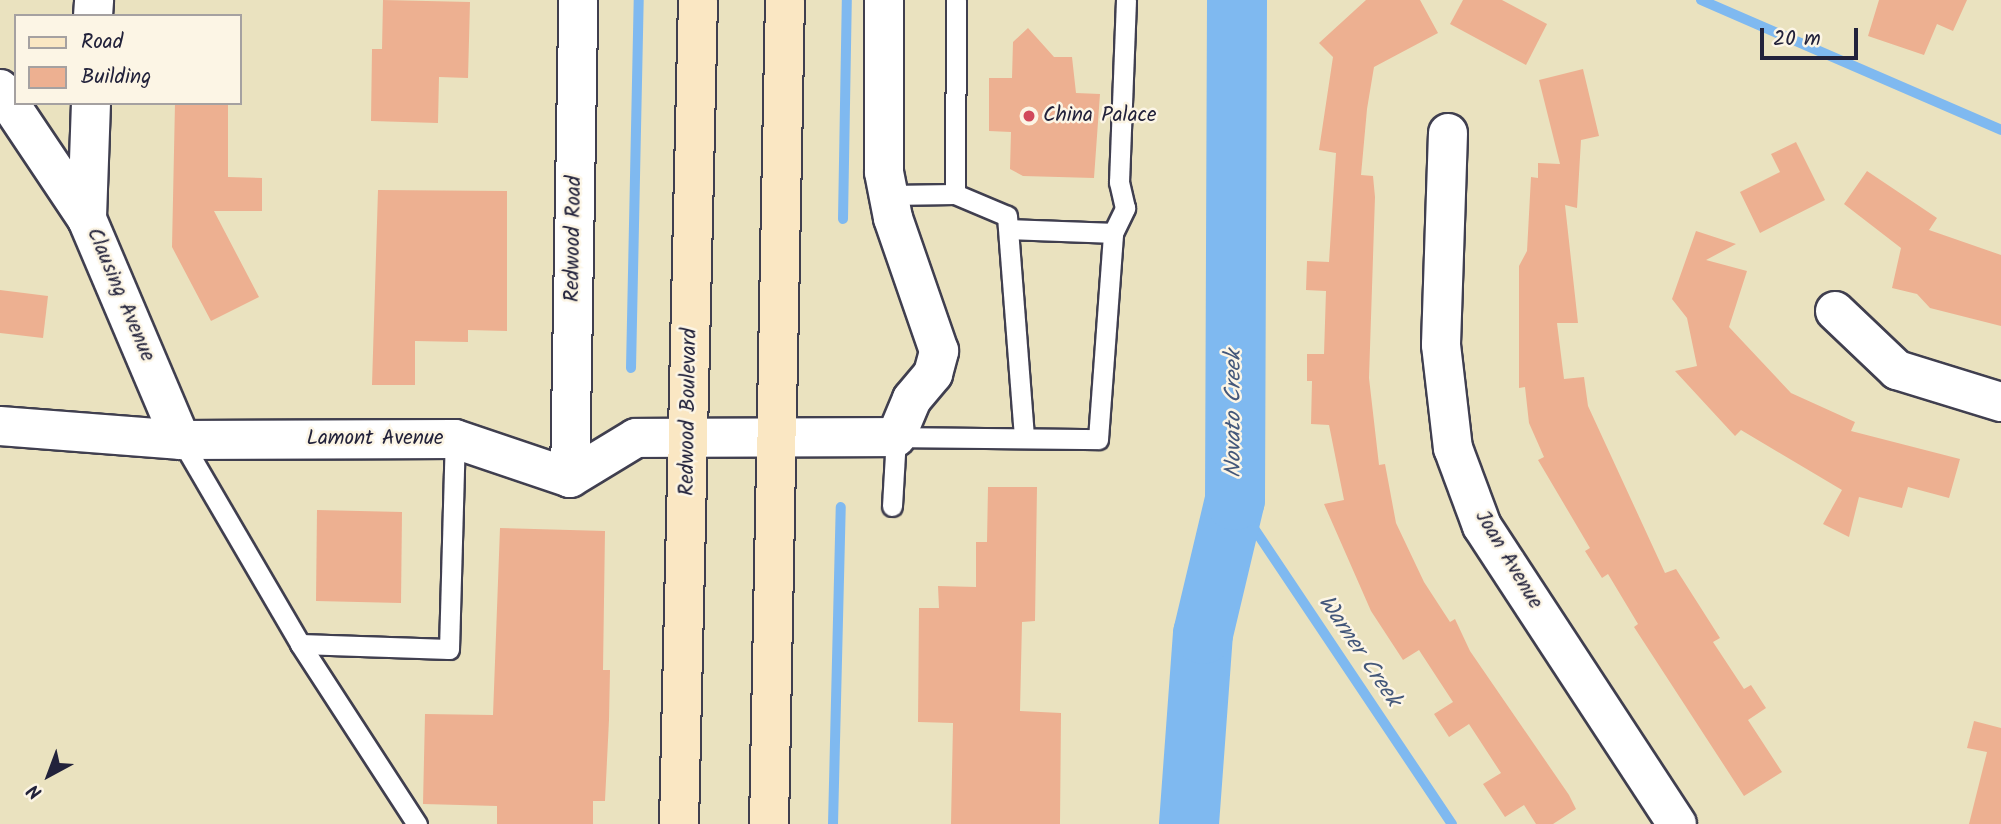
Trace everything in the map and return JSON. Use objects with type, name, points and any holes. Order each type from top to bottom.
[{"type":"main road","name":"Redwood Boulevard","points":[[678,824],[698,0]]},
{"type":"main road","points":[[769,824],[785,0]]},
{"type":"street","name":"Redwood Road","points":[[570,478],[578,0]]},
{"type":"street","points":[[570,478],[636,438],[775,433],[896,437],[912,400],[933,374],[939,351],[889,195],[884,0]]},
{"type":"street","points":[[0,89],[88,219]]},
{"type":"street","name":"Clausing Avenue","points":[[91,105],[88,219],[181,440]]},
{"type":"street","name":"Joan Avenue","points":[[1448,133],[1441,345],[1453,448],[1482,526],[1677,824]]},
{"type":"street","points":[[1835,312],[1897,370],[2001,402]]},
{"type":"street","name":"Lamont Avenue","points":[[0,426],[181,440],[454,439],[570,478]]},
{"type":"lane","points":[[955,194],[956,0]]},
{"type":"lane","points":[[892,506],[896,437],[1098,439],[1113,233],[1125,208],[1119,182],[1126,0]]},
{"type":"lane","points":[[889,195],[955,194],[1007,216],[1024,437]]},
{"type":"lane","points":[[1009,229],[1113,233]]},
{"type":"lane","points":[[300,644],[449,649],[454,439]]},
{"type":"lane","points":[[181,440],[300,644],[417,824]]},
{"type":"building","points":[[383,0],[470,2],[468,78],[439,77],[438,123],[371,121],[372,49],[382,49]]},
{"type":"building","points":[[1366,0],[1420,0],[1438,33],[1374,67],[1367,109],[1361,175],[1373,176],[1375,197],[1369,378],[1379,465],[1385,464],[1396,523],[1424,582],[1450,622],[1455,619],[1470,651],[1576,809],[1553,824],[1536,824],[1524,805],[1505,817],[1483,784],[1501,773],[1469,724],[1449,737],[1434,714],[1453,702],[1419,650],[1403,660],[1371,611],[1324,504],[1344,500],[1329,425],[1311,424],[1312,381],[1307,381],[1307,354],[1324,354],[1326,291],[1306,290],[1307,261],[1329,262],[1336,153],[1319,150],[1333,57],[1319,43]]},
{"type":"building","points":[[1463,0],[1502,0],[1547,24],[1526,65],[1450,24]]},
{"type":"building","points":[[1879,0],[1967,0],[1953,31],[1937,24],[1924,55],[1868,36]]},
{"type":"building","points":[[1028,28],[1054,57],[1072,57],[1076,93],[1100,94],[1094,178],[1023,176],[1010,169],[1011,132],[989,131],[989,78],[1012,78],[1013,42]]},
{"type":"building","points":[[1583,69],[1599,136],[1581,140],[1577,208],[1565,205],[1578,323],[1557,323],[1564,379],[1584,377],[1588,406],[1665,573],[1676,569],[1720,638],[1713,642],[1744,689],[1751,685],[1766,708],[1748,720],[1782,772],[1744,796],[1634,627],[1638,624],[1608,574],[1602,578],[1585,551],[1590,548],[1538,460],[1544,457],[1529,423],[1525,387],[1519,388],[1519,266],[1527,251],[1531,177],[1538,178],[1538,163],[1560,164],[1539,80]]},
{"type":"building","points":[[175,105],[228,105],[228,177],[262,178],[262,211],[214,211],[259,297],[211,321],[172,247]]},
{"type":"building","points":[[1796,142],[1825,200],[1760,233],[1740,192],[1780,172],[1771,154]]},
{"type":"building","points":[[1867,171],[1937,218],[1929,230],[2001,255],[2001,326],[1930,308],[1917,294],[1892,288],[1901,248],[1844,204]]},
{"type":"building","points":[[378,190],[507,191],[507,331],[468,330],[468,342],[415,341],[415,385],[372,385]]},
{"type":"building","points":[[1696,231],[1736,244],[1706,260],[1747,271],[1729,327],[1791,393],[1855,422],[1851,431],[1960,459],[1949,498],[1908,487],[1902,508],[1859,497],[1849,537],[1823,524],[1842,490],[1741,430],[1735,436],[1675,371],[1697,366],[1687,318],[1672,299]]},
{"type":"building","points":[[0,290],[48,296],[43,338],[0,333]]},
{"type":"building","points":[[988,487],[1037,487],[1035,621],[1022,622],[1020,711],[1061,713],[1060,824],[951,824],[953,723],[918,722],[919,608],[939,608],[938,586],[976,587],[976,542],[987,542]]},
{"type":"building","points":[[317,510],[402,512],[401,603],[316,601]]},
{"type":"building","points":[[500,528],[605,531],[603,670],[610,670],[609,720],[605,801],[593,801],[593,824],[497,824],[497,806],[423,804],[425,714],[493,715]]},
{"type":"building","points":[[1974,721],[2001,728],[2001,824],[1969,824],[1987,752],[1967,748]]},
{"type":"waterway","points":[[631,368],[639,0]]},
{"type":"waterway","points":[[843,219],[847,0]]},
{"type":"waterway","name":"Novato Creek","points":[[1189,824],[1203,634],[1235,500],[1237,0]]},
{"type":"waterway","points":[[1701,0],[2001,130]]},
{"type":"waterway","name":"Warner Creek","points":[[1235,500],[1452,824]]},
{"type":"waterway","points":[[833,824],[841,507]]},
{"type":"place","name":"China Palace","points":[[1029,116]]}]
